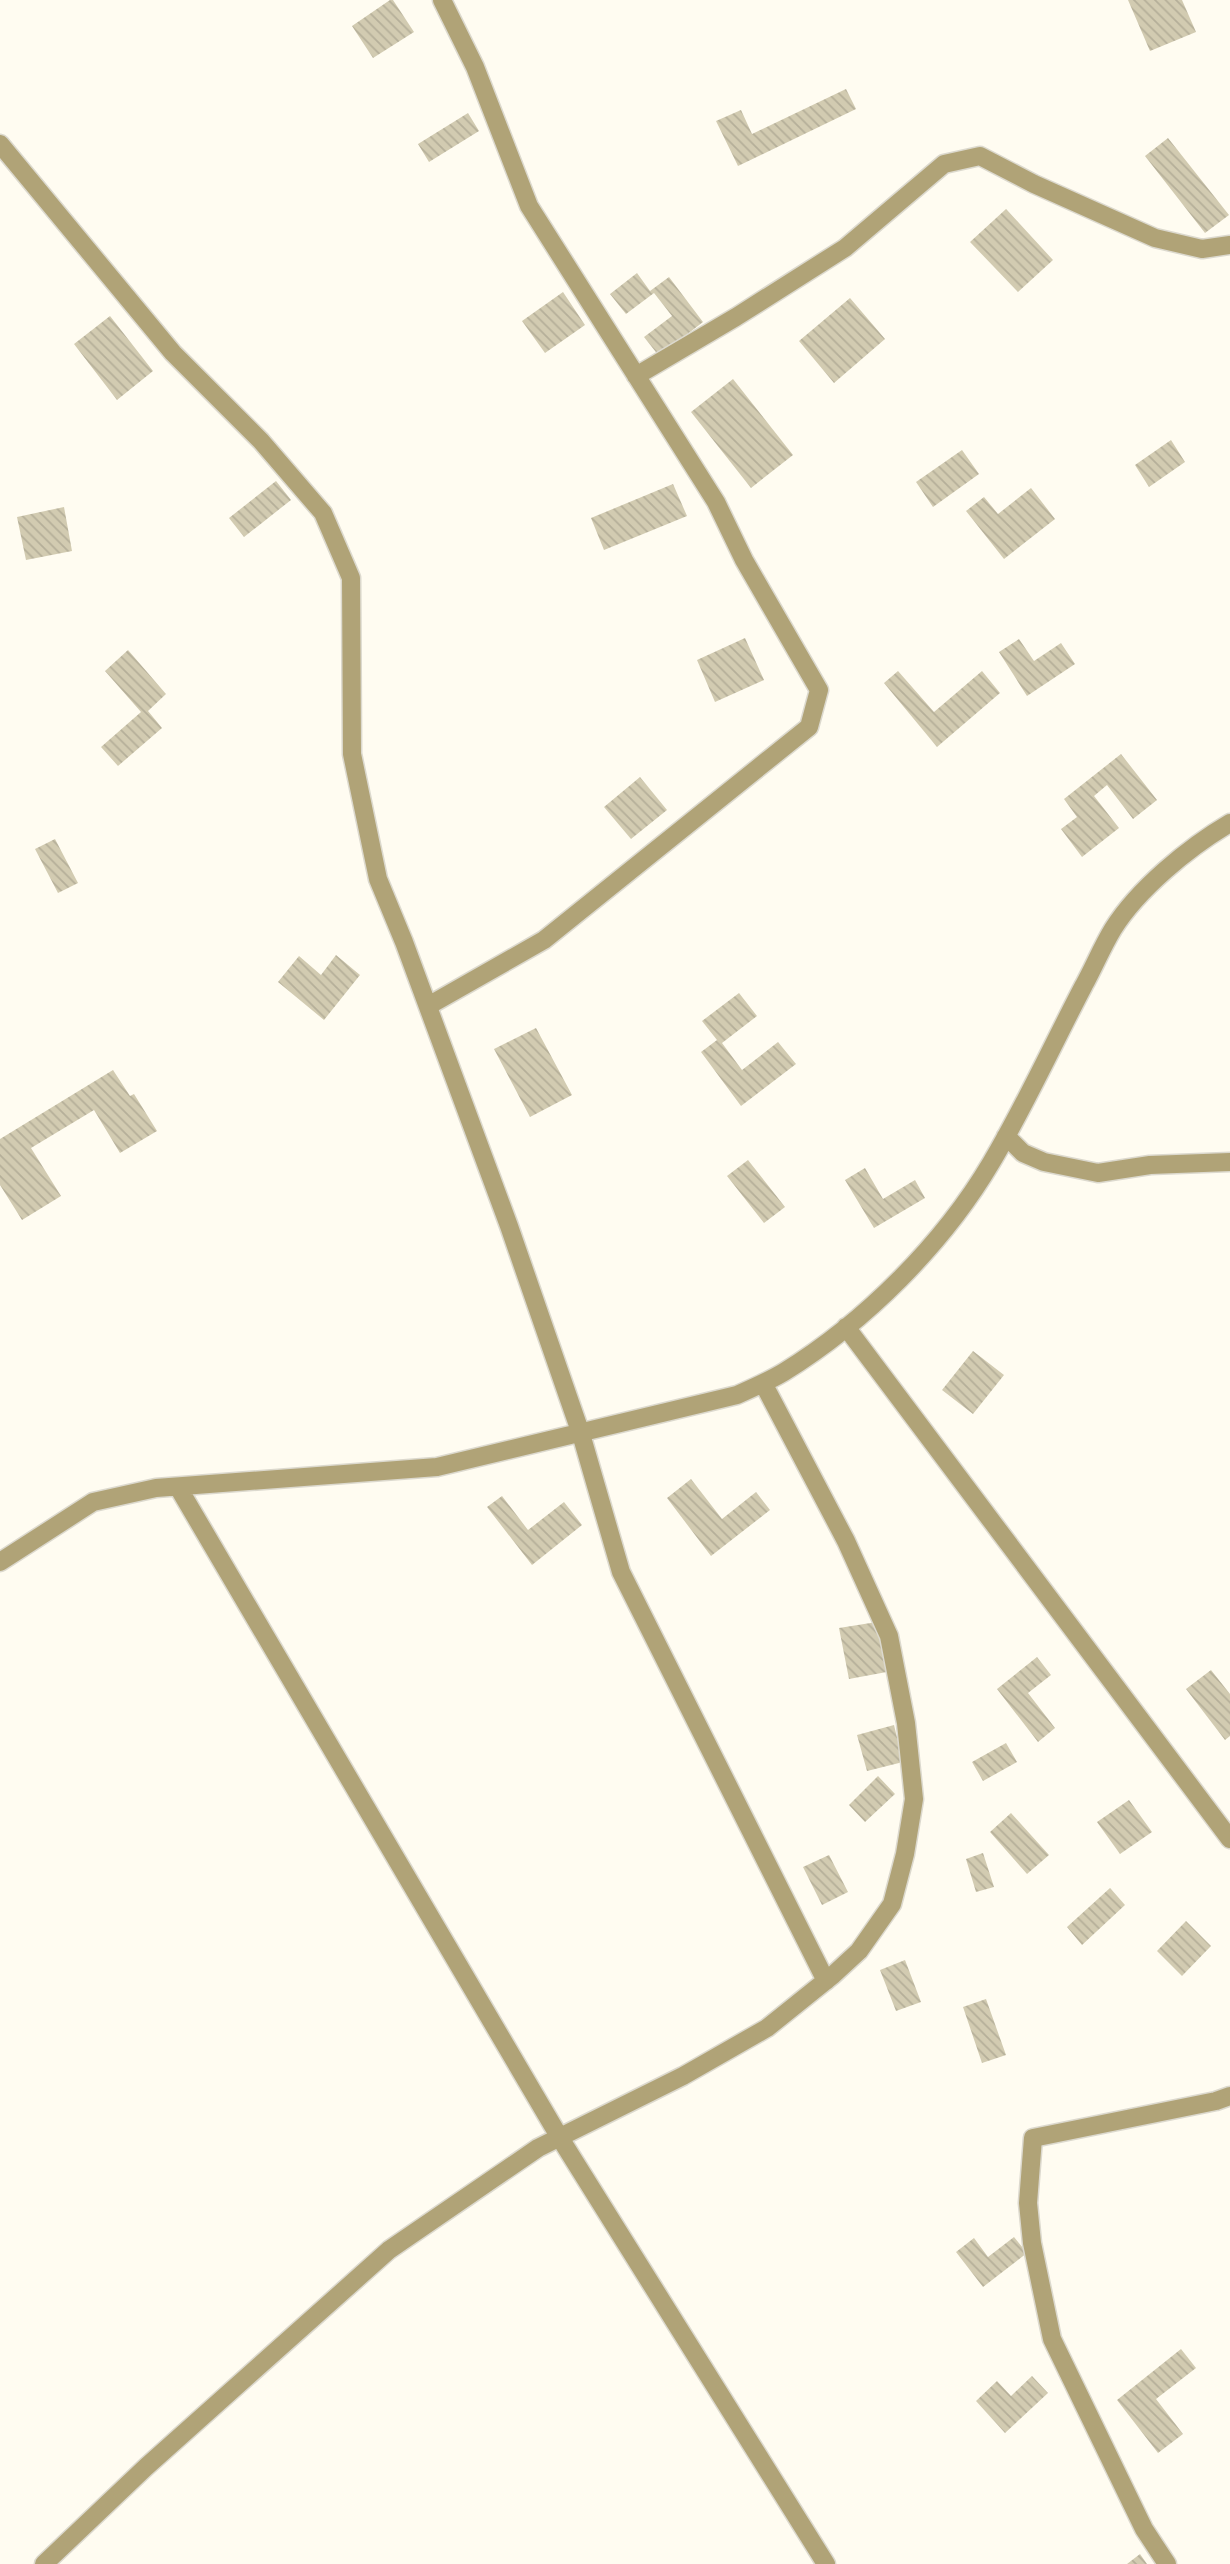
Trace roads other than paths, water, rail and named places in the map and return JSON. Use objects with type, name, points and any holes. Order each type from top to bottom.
[{"type":"street","points":[[428,1006],[544,940],[809,727],[819,690],[744,560],[716,502],[529,206],[475,67],[442,0]]},
{"type":"street","points":[[0,145],[173,353],[261,441],[323,513],[351,578],[352,754],[378,879],[509,1226],[581,1434],[621,1572],[826,1981]]},
{"type":"street","points":[[636,376],[845,248],[944,164],[980,156],[1034,184],[1155,238],[1202,249],[1230,245]]},
{"type":"street","points":[[0,1562],[93,1502],[156,1489],[437,1467],[737,1395],[763,1383],[812,1353],[846,1326],[905,1273],[950,1224],[991,1164],[1114,927],[1144,892],[1177,861],[1230,823]]},
{"type":"street","points":[[1006,1136],[1023,1153],[1044,1162],[1098,1173],[1150,1166],[1230,1162]]},
{"type":"street","points":[[846,1326],[1230,1839]]},
{"type":"street","points":[[44,2564],[146,2467],[389,2250],[538,2148],[683,2076],[767,2028],[859,1951],[892,1904],[905,1854],[914,1799],[906,1723],[889,1636],[874,1598],[804,1457],[763,1383]]},
{"type":"street","points":[[178,1487],[560,2138],[826,2564]]},
{"type":"street","points":[[1167,2564],[1144,2529],[1052,2339],[1032,2243],[1028,2203],[1033,2138],[1230,2096]]}]
